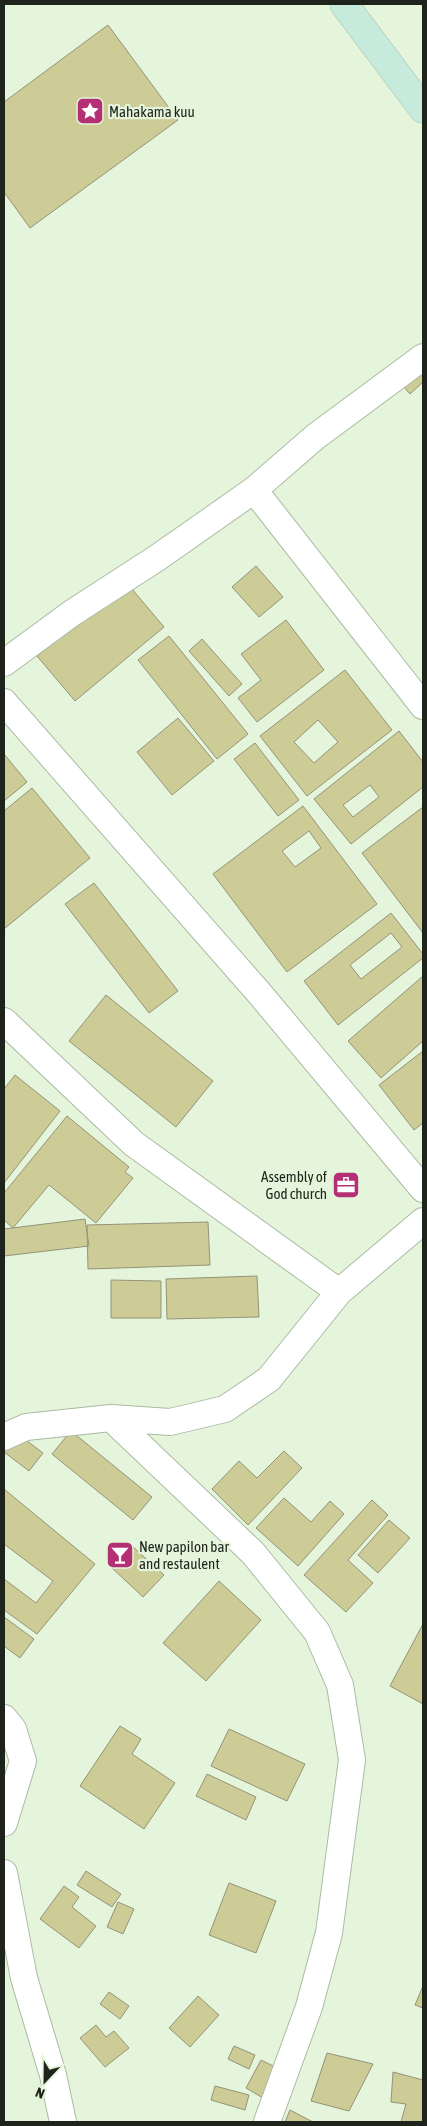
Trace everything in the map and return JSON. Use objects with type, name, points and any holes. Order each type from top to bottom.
[{"type":"street","points":[[344,4],[423,109]]},
{"type":"street","points":[[4,662],[72,613],[157,558],[254,490],[315,437],[423,357]]},
{"type":"street","points":[[254,490],[423,706]]},
{"type":"street","points":[[4,702],[260,994],[423,1189]]},
{"type":"street","points":[[4,1020],[134,1144],[339,1292]]},
{"type":"street","points":[[4,1436],[26,1427],[111,1418],[170,1422],[225,1409],[269,1379],[339,1292],[423,1221]]},
{"type":"street","points":[[111,1418],[253,1553],[317,1632],[340,1685],[352,1760],[329,1933],[309,2007],[267,2122]]},
{"type":"street","points":[[4,1718],[13,1729],[23,1761],[4,1823]]},
{"type":"street","points":[[4,1873],[24,1978],[53,2075],[63,2122]]},
{"type":"building","points":[[108,25],[178,120],[30,228],[4,192],[4,102]]},
{"type":"building","points":[[423,355],[423,382],[410,394],[391,372]]},
{"type":"building","points":[[256,566],[283,597],[259,617],[232,587]]},
{"type":"building","points":[[126,582],[164,627],[75,701],[37,656]]},
{"type":"building","points":[[286,620],[324,670],[257,722],[238,698],[261,680],[241,654]]},
{"type":"building","points":[[169,636],[248,734],[217,759],[138,660]]},
{"type":"building","points":[[202,639],[242,684],[229,696],[189,651]]},
{"type":"building","points":[[345,670],[392,730],[307,796],[260,736]],"holes":[[[318,720],[338,742],[314,763],[294,742]]]},
{"type":"building","points":[[178,718],[214,761],[172,795],[137,752]]},
{"type":"building","points":[[399,731],[423,762],[423,787],[351,844],[314,799]],"holes":[[[370,785],[379,797],[353,817],[343,805]]]},
{"type":"building","points":[[255,743],[299,800],[278,816],[234,759]]},
{"type":"building","points":[[4,754],[27,782],[4,801]]},
{"type":"building","points":[[32,788],[90,858],[4,929],[4,811]]},
{"type":"building","points":[[303,806],[377,904],[287,972],[213,874]],"holes":[[[309,831],[321,848],[295,867],[282,851]]]},
{"type":"building","points":[[423,807],[423,933],[362,853]]},
{"type":"building","points":[[94,883],[178,991],[149,1013],[65,904]]},
{"type":"building","points":[[391,913],[423,954],[423,958],[338,1025],[304,981]],"holes":[[[391,933],[402,947],[361,979],[350,965]]]},
{"type":"building","points":[[423,976],[423,1041],[381,1078],[348,1041]]},
{"type":"building","points":[[106,995],[213,1081],[176,1127],[69,1041]]},
{"type":"building","points":[[423,1051],[423,1123],[414,1130],[379,1085]]},
{"type":"building","points":[[15,1075],[60,1111],[4,1183],[4,1089]]},
{"type":"building","points":[[67,1116],[129,1167],[125,1172],[133,1178],[96,1223],[49,1185],[13,1228],[4,1220],[4,1193]]},
{"type":"building","points":[[85,1219],[89,1246],[4,1256],[4,1229]]},
{"type":"building","points":[[208,1222],[210,1265],[88,1269],[87,1225]]},
{"type":"building","points":[[257,1276],[259,1317],[167,1319],[166,1279]]},
{"type":"building","points":[[111,1280],[161,1281],[161,1318],[111,1318]]},
{"type":"building","points":[[14,1431],[43,1453],[29,1471],[4,1452],[4,1445]]},
{"type":"building","points":[[71,1431],[152,1497],[133,1520],[52,1454]]},
{"type":"building","points":[[284,1451],[302,1468],[248,1525],[212,1489],[239,1461],[257,1478]]},
{"type":"building","points":[[4,1489],[95,1564],[37,1634],[4,1610],[4,1579],[36,1603],[53,1581],[4,1544]]},
{"type":"building","points":[[284,1498],[311,1522],[330,1501],[344,1514],[298,1566],[256,1528]]},
{"type":"building","points":[[372,1500],[388,1515],[348,1560],[373,1583],[346,1612],[304,1575]]},
{"type":"building","points":[[389,1520],[410,1538],[378,1573],[358,1555]]},
{"type":"building","points":[[132,1546],[164,1575],[143,1597],[111,1567]]},
{"type":"building","points":[[219,1581],[261,1620],[206,1681],[163,1643]]},
{"type":"building","points":[[4,1617],[34,1639],[20,1658],[4,1646]]},
{"type":"building","points":[[423,1624],[423,1704],[390,1686]]},
{"type":"building","points":[[120,1726],[141,1739],[132,1754],[175,1783],[144,1829],[80,1786]]},
{"type":"building","points":[[229,1729],[305,1764],[287,1801],[211,1766]]},
{"type":"building","points":[[207,1774],[256,1797],[246,1820],[196,1796]]},
{"type":"building","points":[[86,1871],[121,1894],[112,1907],[77,1885]]},
{"type":"building","points":[[229,1883],[276,1901],[256,1953],[209,1935]]},
{"type":"building","points":[[64,1886],[79,1897],[72,1907],[96,1926],[79,1948],[40,1919]]},
{"type":"building","points":[[118,1902],[134,1909],[123,1934],[107,1927]]},
{"type":"building","points":[[423,1986],[423,2008],[415,2005]]},
{"type":"building","points":[[109,1992],[129,2006],[120,2019],[100,2004]]},
{"type":"building","points":[[198,1996],[219,2015],[190,2047],[169,2028]]},
{"type":"building","points":[[96,2025],[106,2037],[114,2031],[129,2048],[105,2067],[80,2038]]},
{"type":"building","points":[[234,2046],[255,2055],[249,2069],[228,2059]]},
{"type":"building","points":[[327,2053],[373,2064],[349,2111],[311,2101]]},
{"type":"building","points":[[261,2060],[279,2069],[263,2098],[246,2088]]},
{"type":"building","points":[[393,2072],[423,2080],[423,2122],[401,2122],[406,2104],[391,2102]]},
{"type":"building","points":[[215,2086],[249,2095],[245,2110],[211,2100]]},
{"type":"building","points":[[290,2110],[313,2122],[285,2122]]},
{"type":"place","name":"Mahakama kuu","points":[[90,111]]},
{"type":"place","name":"Assembly of God church","points":[[346,1185]]},
{"type":"place","name":"New papilon bar and restaulent","points":[[120,1555]]}]
